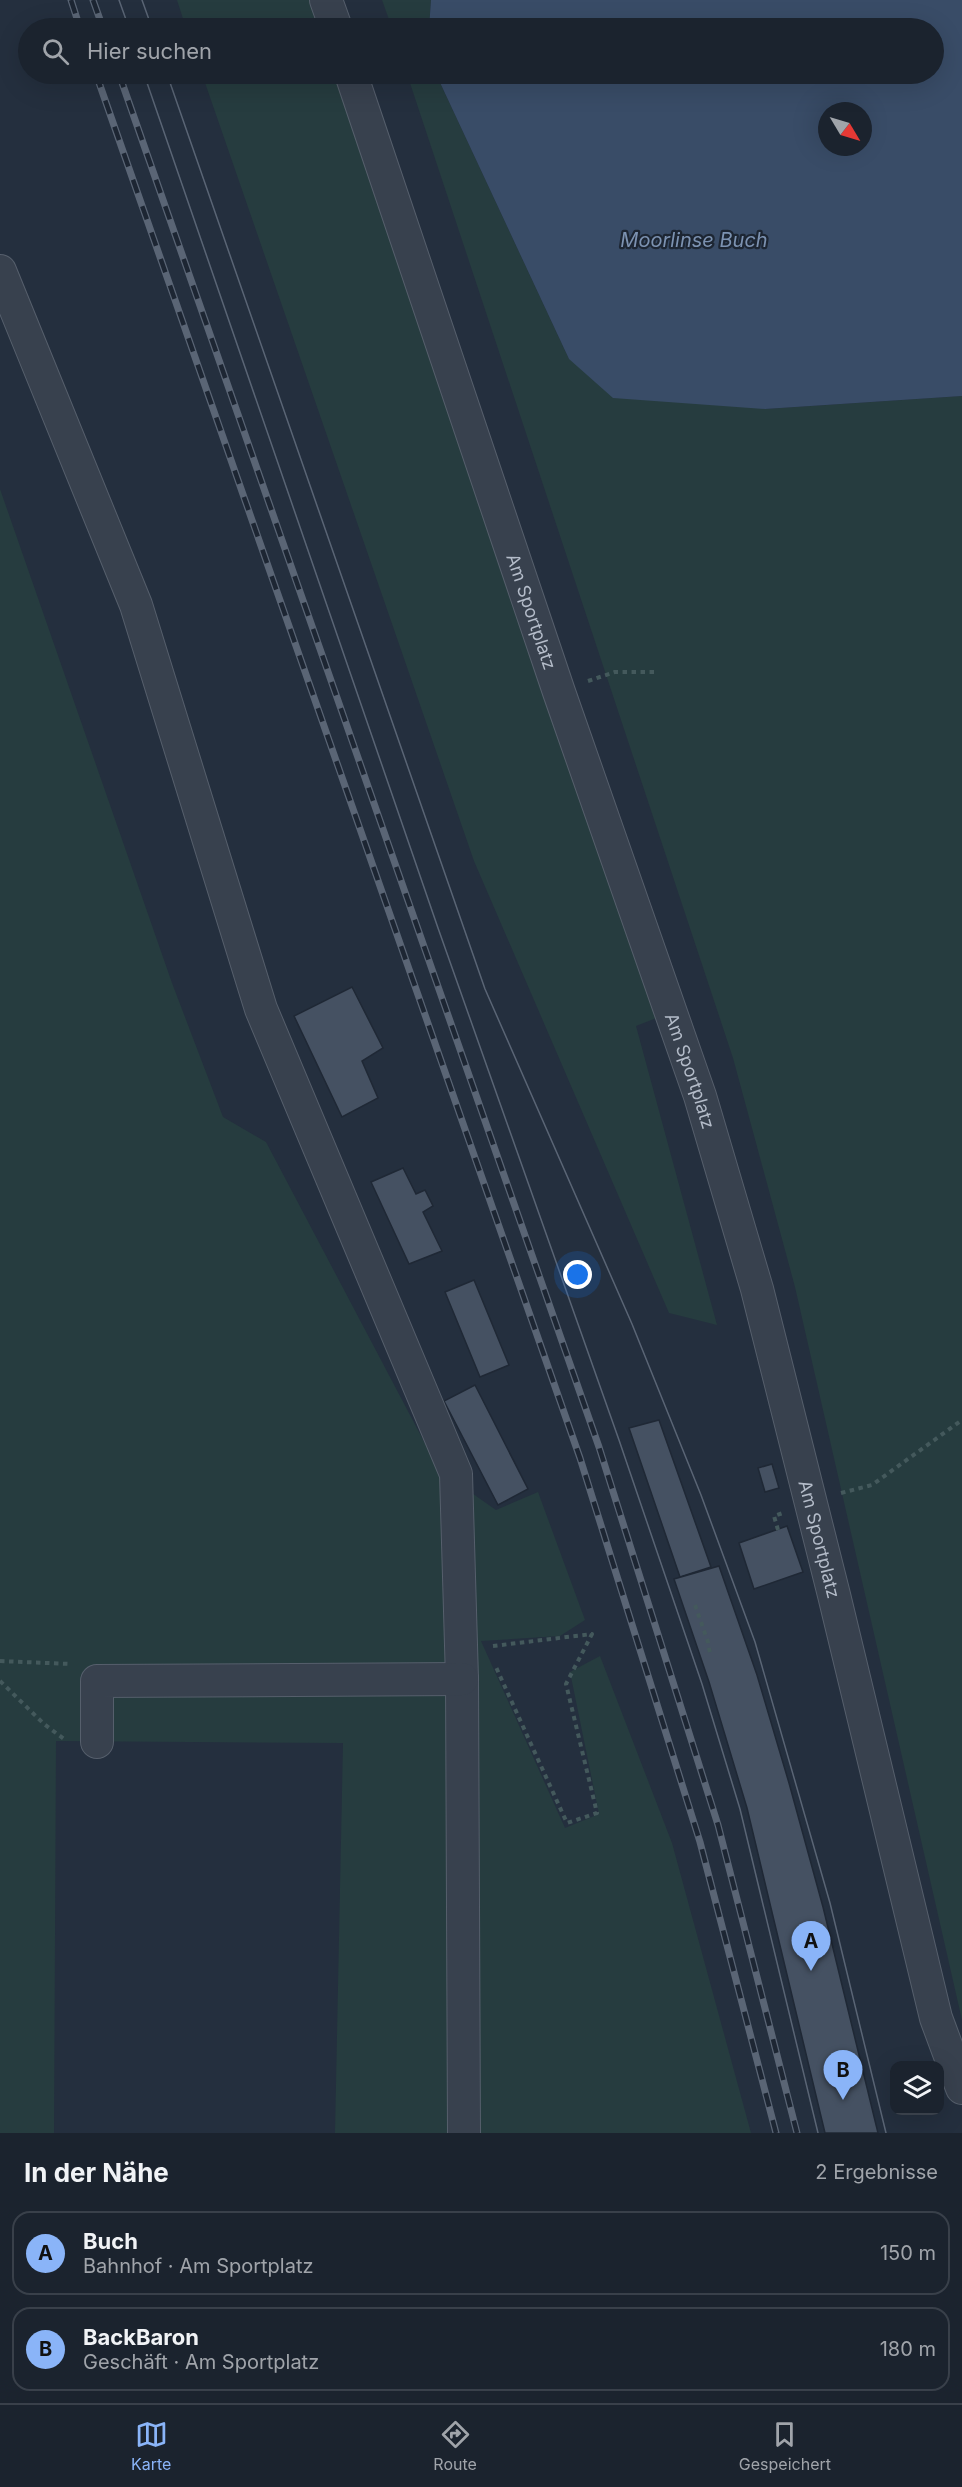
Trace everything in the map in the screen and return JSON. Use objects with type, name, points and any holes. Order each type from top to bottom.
[{"type":"street","points":[[326,0],[332,18]]},
{"type":"street","name":"Am Sportplatz","points":[[354,84],[559,692],[700,1096],[757,1289],[936,2018],[962,2088]]},
{"type":"street","points":[[0,271],[136,605],[261,1009],[456,1474],[462,1679],[464,2133]]},
{"type":"street","points":[[84,1743],[97,1681],[462,1679]]},
{"type":"path","points":[[559,692],[615,672],[655,672]]},
{"type":"path","points":[[811,1502],[872,1485],[962,1420]]},
{"type":"path","points":[[695,1605],[710,1654]]},
{"type":"path","points":[[462,1679],[472,1669],[486,1646],[592,1634],[566,1684],[597,1813],[567,1823],[491,1657]]},
{"type":"path","points":[[0,1661],[85,1665],[97,1681]]},
{"type":"path","points":[[0,1681],[44,1724],[84,1743]]},
{"type":"green space","points":[[177,0],[313,0],[319,18],[183,18]]},
{"type":"green space","points":[[382,0],[431,0],[430,18],[388,18]]},
{"type":"green space","points":[[205,84],[341,84],[659,1017],[636,1026],[717,1325],[669,1313],[474,861]]},
{"type":"green space","points":[[410,84],[441,84],[569,359],[765,409],[962,396],[962,2020],[795,1287],[733,1058]]},
{"type":"green space","points":[[0,489],[172,983],[223,1117],[266,1142],[439,1470],[496,1510],[538,1492],[585,1620],[560,1636],[481,1641],[565,1828],[599,1814],[570,1672],[600,1656],[672,1843],[751,2133],[335,2133],[343,1743],[56,1741],[54,2133],[0,2133]]},
{"type":"water","name":"Moorlinse Buch","points":[[431,0],[962,0],[962,396],[765,409],[613,398],[569,359],[441,84],[944,84],[944,18],[430,18]]},
{"type":"building","points":[[352,987],[383,1048],[362,1061],[378,1098],[342,1117],[294,1016]]},
{"type":"building","points":[[403,1168],[416,1194],[425,1190],[433,1206],[423,1212],[442,1251],[409,1264],[371,1182]]},
{"type":"building","points":[[474,1280],[509,1365],[480,1377],[445,1292]]},
{"type":"building","points":[[475,1385],[528,1489],[498,1505],[444,1401]]},
{"type":"building","points":[[659,1420],[711,1567],[680,1577],[629,1428]]},
{"type":"building","points":[[772,1464],[779,1488],[765,1492],[758,1468]]},
{"type":"building","points":[[787,1526],[803,1572],[754,1589],[739,1543]]},
{"type":"building","points":[[719,1566],[757,1675],[789,1783],[823,1907],[878,2133],[825,2133],[747,1808],[709,1682],[674,1579]]},
{"type":"tram line","points":[[119,0],[125,18]]},
{"type":"tram line","points":[[142,0],[148,18]]},
{"type":"tram line","points":[[147,84],[438,928],[619,1440],[702,1684],[740,1809],[818,2133]]},
{"type":"tram line","points":[[170,84],[485,989],[632,1324],[701,1495],[755,1642],[830,1903],[886,2133]]},
{"type":"railway","points":[[71,0],[77,18]]},
{"type":"railway","points":[[93,0],[99,18]]},
{"type":"railway","points":[[99,84],[580,1458],[700,1842],[776,2133]]},
{"type":"railway","points":[[122,84],[599,1447],[718,1825],[797,2133]]},
{"type":"place","name":"Buch","points":[[811,1971]]},
{"type":"place","name":"BackBaron","points":[[843,2100]]}]
